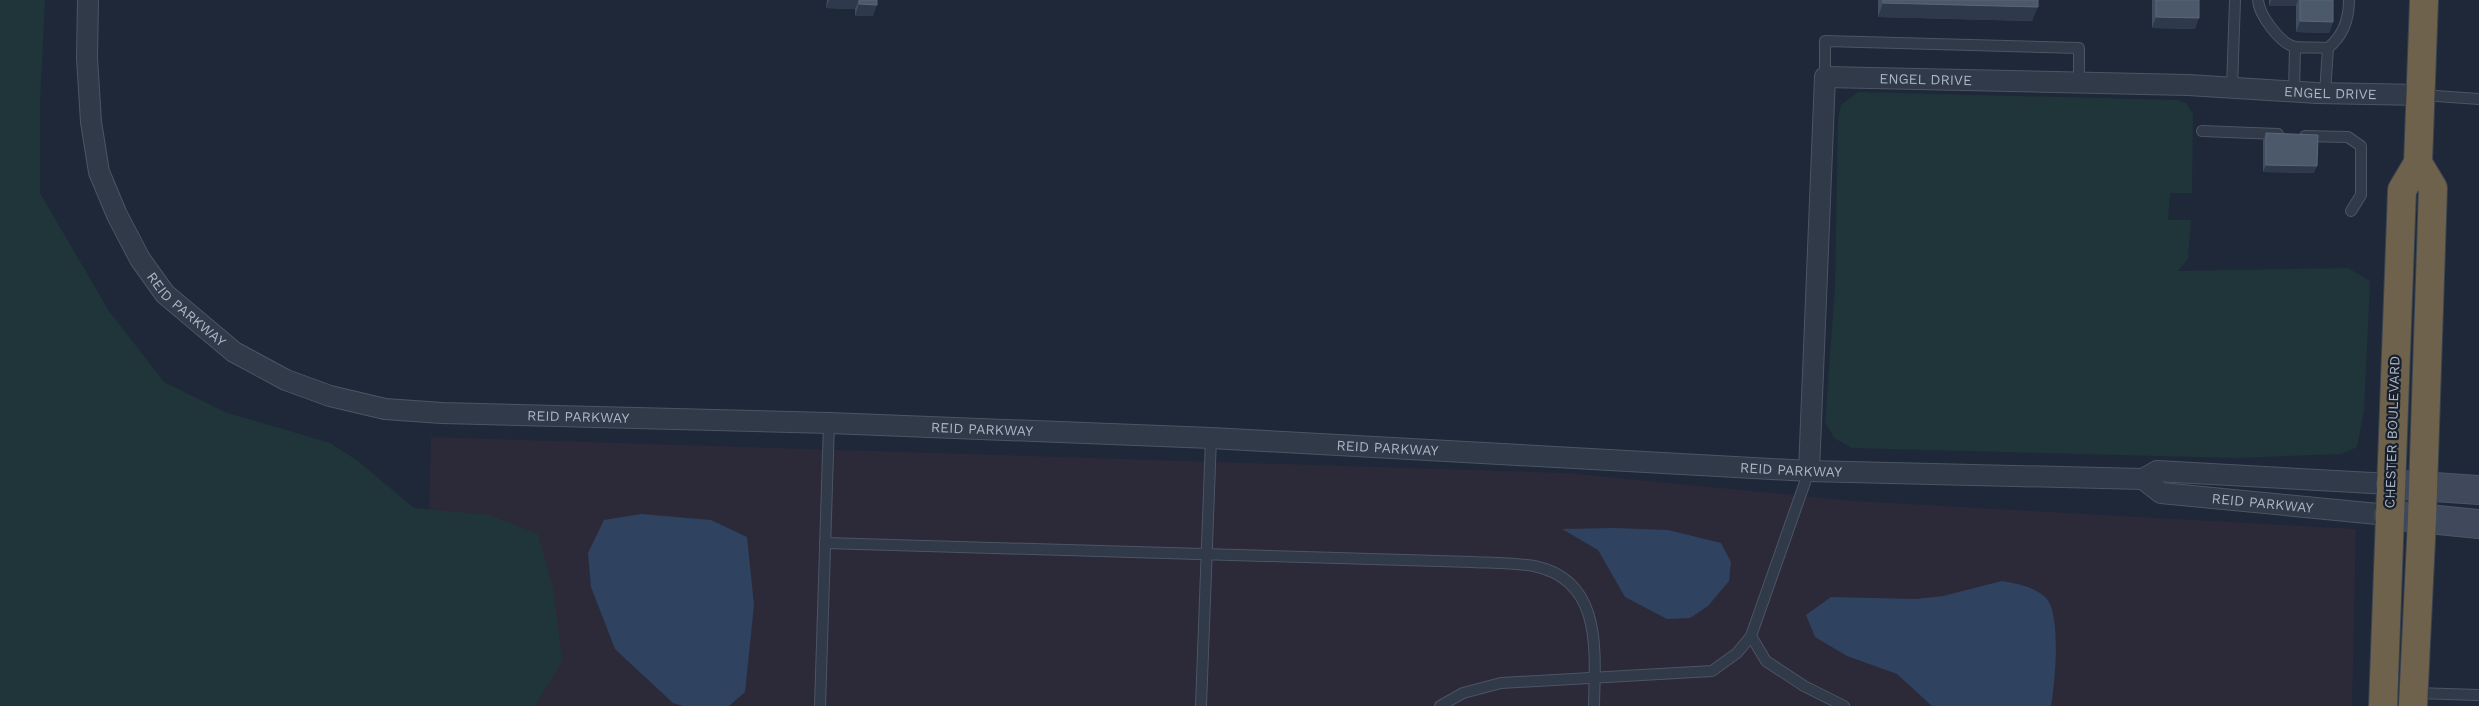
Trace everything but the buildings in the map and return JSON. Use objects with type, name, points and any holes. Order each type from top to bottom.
[{"type":"highway","name":"CHESTER BOULEVARD","points":[[2383,706],[2388,515],[2402,190],[2418,163],[2424,0]]},
{"type":"highway","points":[[2413,699],[2422,519],[2434,188],[2418,163]]},
{"type":"street","name":"REID PARKWAY","points":[[88,0],[87,58],[91,122],[99,172],[117,215],[140,259],[165,294],[200,326],[234,352],[286,380],[330,396],[385,409],[442,413],[829,423],[1211,438],[1809,472],[2143,479],[2157,470],[2390,484]]},
{"type":"street","name":"ENGEL DRIVE","points":[[1825,77],[2079,82],[2325,94],[2421,95]]},
{"type":"street","points":[[1809,472],[1825,77]]},
{"type":"street","name":"REID PARKWAY","points":[[2143,479],[2161,493],[2388,515]]},
{"type":"street","points":[[2390,484],[2479,490]]},
{"type":"street","points":[[2388,515],[2479,524]]},
{"type":"lane","points":[[2232,88],[2234,0]]},
{"type":"lane","points":[[2258,0],[2262,14],[2283,40],[2295,47],[2328,48],[2339,39],[2343,30],[2349,0]]},
{"type":"lane","points":[[1825,77],[1825,42],[2079,48],[2079,82]]},
{"type":"lane","points":[[2294,92],[2295,47]]},
{"type":"lane","points":[[2325,94],[2328,48]]},
{"type":"lane","points":[[2421,95],[2479,99]]},
{"type":"lane","points":[[2202,131],[2348,137],[2361,146],[2362,166],[2361,195],[2351,211]]},
{"type":"lane","points":[[820,706],[829,423]]},
{"type":"lane","points":[[1200,706],[1211,438]]},
{"type":"lane","points":[[1440,706],[1463,693],[1501,683],[1712,671],[1737,653],[1751,636],[1809,472]]},
{"type":"lane","points":[[825,543],[1492,563],[1535,567],[1558,575],[1577,590],[1589,608],[1595,678],[1594,706]]},
{"type":"lane","points":[[1751,636],[1766,661],[1804,686],[1844,706]]},
{"type":"lane","points":[[2413,699],[2479,695]]},
{"type":"shaded area","points":[[431,437],[1567,473],[1854,501],[2356,529],[2352,706],[424,706]]},
{"type":"green space","points":[[0,0],[45,0],[40,105],[40,193],[109,311],[164,382],[225,412],[330,443],[358,461],[414,508],[490,515],[538,534],[553,588],[562,661],[535,706],[0,706]]},
{"type":"green space","points":[[1858,92],[2177,100],[2186,103],[2193,114],[2192,193],[2170,193],[2168,220],[2191,220],[2188,259],[2178,271],[2348,268],[2370,281],[2364,411],[2357,447],[2341,454],[2237,458],[1852,448],[1834,438],[1825,422],[1835,289],[1838,119],[1841,105]]},
{"type":"water","points":[[641,514],[711,520],[747,537],[754,605],[745,692],[729,706],[683,706],[673,703],[615,649],[591,587],[588,553],[604,520]]},
{"type":"water","points":[[1562,529],[1668,530],[1721,543],[1731,562],[1729,581],[1708,606],[1690,618],[1667,619],[1625,597],[1598,550]]},
{"type":"water","points":[[2002,581],[2035,590],[2045,597],[2050,605],[2054,617],[2056,649],[2051,706],[1932,706],[1897,674],[1847,656],[1815,637],[1806,615],[1831,597],[1916,599],[1943,596]]}]
